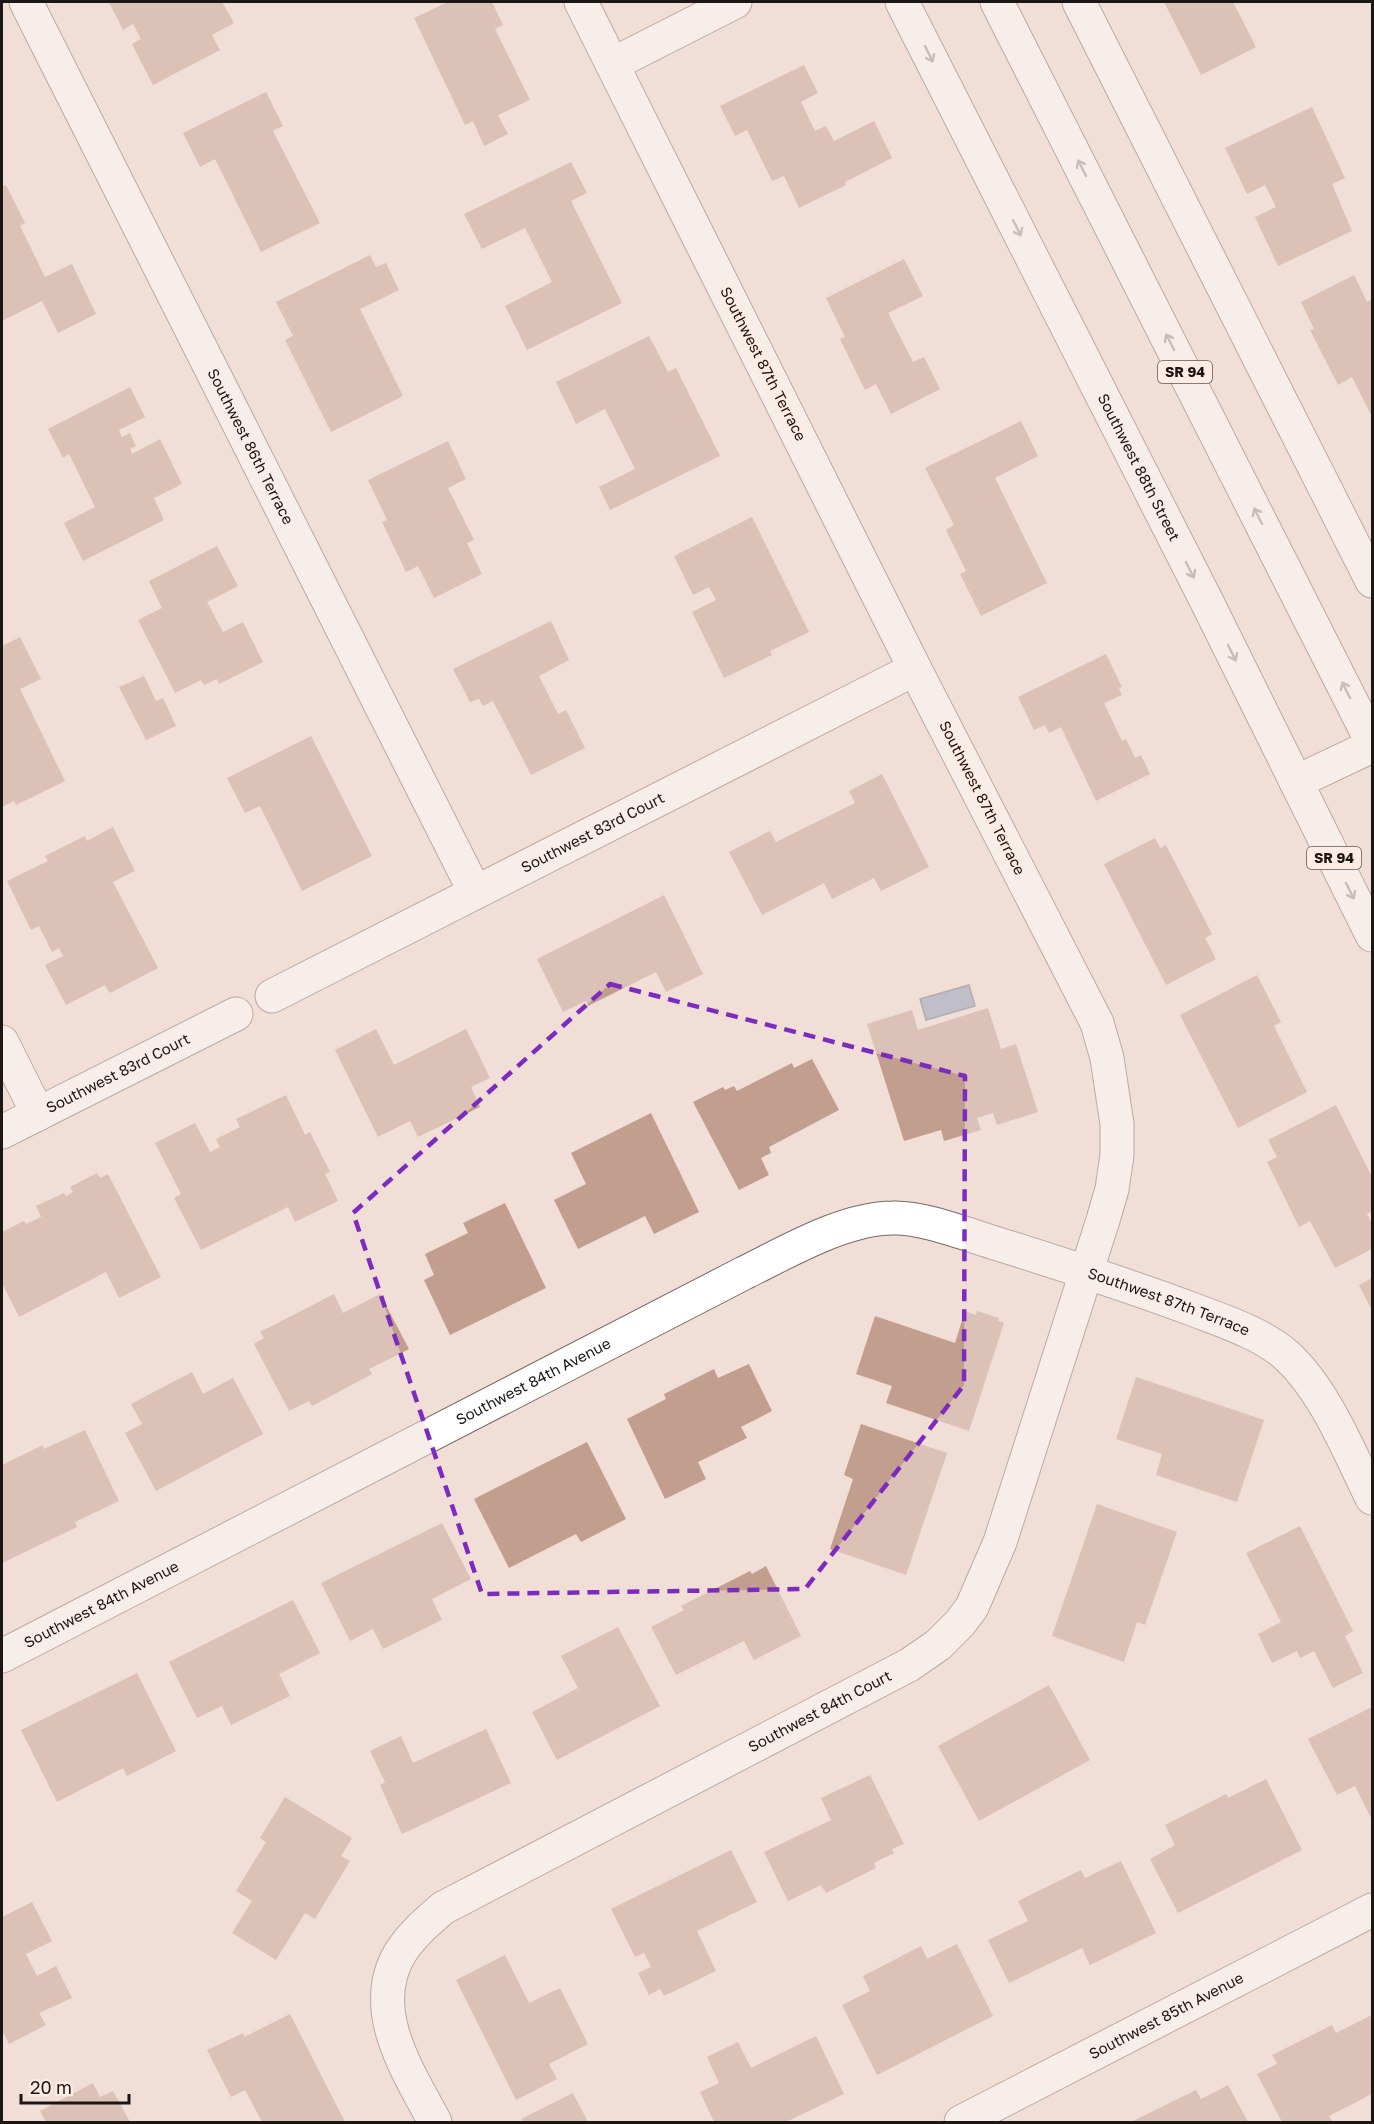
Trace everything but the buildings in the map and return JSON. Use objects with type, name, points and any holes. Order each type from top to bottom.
[{"type":"street","name":"Southwest 86th Terrace","points":[[26,2],[475,892]]},
{"type":"street","name":"Southwest 87th Terrace","points":[[581,2],[915,669],[1097,1023],[1107,1058],[1117,1124],[1117,1155],[1112,1189],[1088,1271],[1244,1329],[1285,1354],[1302,1372],[1323,1401],[1372,1498]]},
{"type":"street","points":[[613,64],[735,2]]},
{"type":"street","name":"Southwest 88th Street","points":[[902,2],[1195,579],[1372,935]]},
{"type":"street","name":"SR 94","points":[[997,2],[1372,744]]},
{"type":"street","points":[[1079,2],[1372,581]]},
{"type":"street","name":"Southwest 83rd Court","points":[[272,996],[915,669]]},
{"type":"street","points":[[1296,782],[1372,744]]},
{"type":"street","name":"Southwest 83rd Court","points":[[2,1132],[236,1014]]},
{"type":"street","points":[[2,1042],[38,1114]]},
{"type":"street","name":"Southwest 84th Avenue","points":[[2,1656],[744,1273],[815,1238],[837,1230],[893,1218],[940,1227],[1088,1271]]},
{"type":"street","name":"Southwest 84th Court","points":[[435,2122],[399,2051],[391,2027],[387,2004],[388,1980],[399,1955],[418,1930],[443,1908],[909,1665],[938,1645],[972,1607],[1000,1542],[1088,1271]]},
{"type":"street","name":"Southwest 85th Avenue","points":[[961,2122],[1372,1910]]},
{"type":"highlighted area","points":[[610,984],[965,1076],[964,1385],[805,1589],[482,1594],[353,1213]]},
{"type":"water","points":[[969,985],[975,1006],[926,1020],[920,999]]}]
